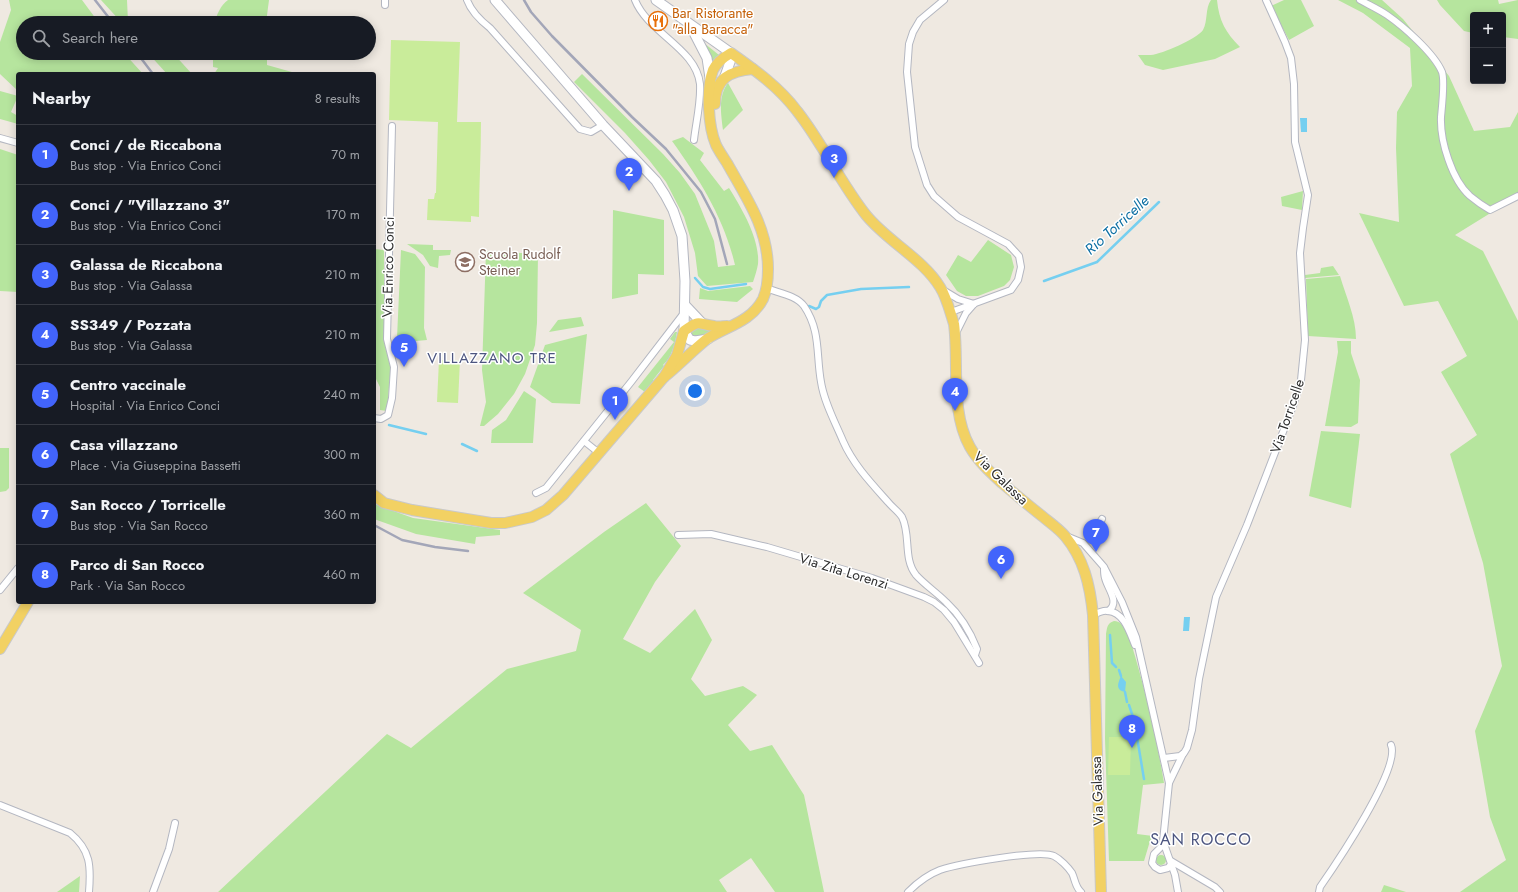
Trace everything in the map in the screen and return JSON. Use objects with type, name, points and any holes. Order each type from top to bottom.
[{"type":"main road","name":"Via Galassa","points":[[731,53],[770,82],[796,110],[855,201],[868,217],[929,273],[940,288],[951,312],[955,335],[957,394],[964,436],[977,458],[997,478],[1065,536],[1076,553],[1084,570],[1089,585],[1093,614],[1101,892]]},
{"type":"main road","points":[[376,497],[384,503],[412,510],[491,523],[520,521],[532,517],[546,510],[563,495],[664,377],[692,351],[708,339],[744,320],[757,308],[763,299],[766,288],[768,265],[765,238],[749,202],[716,144],[712,133],[709,111],[710,81],[714,69],[717,63],[731,53]]},
{"type":"main road","points":[[726,162],[717,128],[715,107],[716,93],[718,86],[725,76],[742,70],[752,69]]},
{"type":"main road","points":[[664,377],[677,355],[684,331],[691,326],[702,323],[715,327],[733,326]]},
{"type":"main road","points":[[0,649],[27,604]]},
{"type":"street","points":[[467,0],[468,5],[481,20],[490,28],[580,129],[591,132],[604,125]]},
{"type":"street","points":[[495,0],[604,125],[656,181],[673,210],[682,236],[684,250],[684,331],[690,340],[695,341],[708,339]]},
{"type":"street","points":[[635,0],[638,8],[651,24],[685,55],[698,75],[700,94],[694,140]]},
{"type":"street","name":"Via Galassa","points":[[656,0],[731,53]]},
{"type":"street","points":[[944,0],[920,20],[913,32],[909,44],[908,72],[915,147],[927,185],[934,196],[958,217],[1008,244],[1019,256],[1020,267],[1018,280],[1011,290],[951,312]]},
{"type":"street","name":"Via Torricelle","points":[[1169,783],[1187,748],[1192,730],[1199,679],[1216,597],[1247,525],[1293,406],[1301,380],[1304,360],[1305,340],[1300,253],[1308,195],[1295,142],[1293,78],[1290,58],[1285,42],[1266,0]]},
{"type":"street","points":[[1360,0],[1386,14],[1402,27],[1425,48],[1439,67],[1442,73],[1443,94],[1441,125],[1442,139],[1450,163],[1469,195],[1490,210],[1518,196]]},
{"type":"street","points":[[691,26],[707,58],[710,81]]},
{"type":"street","points":[[725,76],[730,62],[731,53]]},
{"type":"street","name":"Via Enrico Conci","points":[[376,418],[381,419],[388,416],[392,398],[394,367],[387,345],[386,335],[392,126]]},
{"type":"street","points":[[0,138],[16,142]]},
{"type":"street","points":[[766,288],[794,298],[804,306],[817,333],[821,382],[824,398],[846,448],[852,460],[899,513],[904,525],[911,567],[916,575],[946,601],[958,615],[970,632],[978,649],[975,655]]},
{"type":"street","points":[[940,288],[958,299],[974,304]]},
{"type":"street","points":[[955,335],[966,313],[974,304]]},
{"type":"street","points":[[685,308],[702,323]]},
{"type":"street","points":[[536,494],[546,488],[584,441],[685,308]]},
{"type":"street","points":[[584,441],[599,453]]},
{"type":"street","points":[[1087,546],[1095,538],[1094,533],[1102,519]]},
{"type":"street","name":"Via Zita Lorenzi","points":[[678,535],[711,534],[767,547],[872,578],[924,597],[934,602],[944,610],[963,635],[979,663]]},
{"type":"street","points":[[1065,536],[1087,546],[1104,567],[1129,618],[1136,637],[1169,783],[1163,837],[1178,892]]},
{"type":"street","points":[[1104,567],[1105,578],[1113,598],[1112,606],[1108,611]]},
{"type":"street","points":[[0,590],[16,570]]},
{"type":"street","points":[[1093,614],[1108,611],[1114,612],[1122,618],[1141,659]]},
{"type":"street","points":[[1319,892],[1320,887],[1378,794],[1392,753],[1392,744]]},
{"type":"street","points":[[1164,758],[1180,756],[1184,753]]},
{"type":"street","points":[[0,805],[70,833],[77,839],[83,846],[90,863],[89,892]]},
{"type":"street","points":[[153,892],[169,849],[175,823]]},
{"type":"street","points":[[1164,844],[1154,854],[1152,863],[1160,870],[1168,868],[1171,862]]},
{"type":"street","points":[[908,892],[924,878],[940,870],[964,863],[1048,854],[1059,859],[1072,873],[1078,889],[1081,892]]},
{"type":"street","points":[[1171,862],[1215,887],[1220,892]]},
{"type":"green space","points":[[9,0],[82,0],[94,16],[16,16],[16,60],[130,60],[141,72],[16,72],[16,89],[0,74],[0,42],[11,10]]},
{"type":"green space","points":[[101,0],[127,0],[128,16],[116,16]]},
{"type":"green space","points":[[228,0],[269,0],[267,16],[216,16]]},
{"type":"green space","points":[[1211,0],[1217,0],[1221,20],[1227,32],[1240,47],[1215,59],[1163,70],[1145,65],[1138,55],[1151,55],[1163,52],[1187,42],[1199,34],[1205,26],[1208,7]]},
{"type":"green space","points":[[1284,0],[1301,0],[1314,26],[1289,40],[1271,6]]},
{"type":"green space","points":[[1338,0],[1382,0],[1403,19],[1449,76],[1474,131],[1510,127],[1518,112],[1518,196],[1455,235],[1483,251],[1518,321],[1518,892],[1460,892],[1506,860],[1490,817],[1475,731],[1502,666],[1483,563],[1450,454],[1477,435],[1441,372],[1467,356],[1438,301],[1404,306],[1359,213],[1399,222],[1396,148],[1397,112],[1412,86],[1410,48],[1363,13]]},
{"type":"green space","points":[[1437,0],[1498,0],[1499,4],[1518,0],[1518,39],[1506,37],[1506,12],[1470,12],[1470,32],[1464,31]]},
{"type":"green space","points":[[391,40],[460,42],[457,122],[481,122],[479,217],[471,216],[471,222],[427,220],[428,199],[434,199],[436,193],[438,122],[389,120]]},
{"type":"green space","points":[[704,43],[719,55],[712,65]]},
{"type":"green space","points":[[154,60],[179,60],[190,72],[165,72]]},
{"type":"green space","points":[[213,60],[267,60],[267,65],[292,72],[215,72],[218,68],[213,67]]},
{"type":"green space","points":[[582,74],[663,154],[680,173],[695,194],[714,241],[718,267],[735,265],[718,215],[692,170],[672,141],[683,137],[704,153],[700,160],[724,191],[729,188],[749,224],[758,254],[757,271],[753,282],[707,286],[698,276],[695,253],[684,217],[666,182],[625,133],[574,82]]},
{"type":"green space","points":[[728,83],[743,110],[723,130],[721,99]]},
{"type":"green space","points":[[0,91],[16,95],[16,101],[11,112],[16,115],[16,123],[0,119]]},
{"type":"green space","points":[[0,149],[16,154],[16,292],[0,291]]},
{"type":"green space","points":[[1303,191],[1302,210],[1282,206],[1281,197]]},
{"type":"green space","points":[[613,210],[664,220],[664,275],[638,274],[638,294],[612,299]]},
{"type":"green space","points":[[988,240],[1011,255],[1014,267],[1010,280],[1004,286],[978,296],[966,296],[957,291],[946,275],[958,255],[971,262]]},
{"type":"green space","points":[[407,244],[433,245],[433,250],[451,250],[450,255],[439,256],[438,268],[430,266],[423,255]]},
{"type":"green space","points":[[376,249],[384,250],[384,341],[391,364],[387,411],[380,410],[380,387],[376,379]]},
{"type":"green space","points":[[401,250],[415,254],[425,267],[424,328],[427,340],[416,341],[397,338]]},
{"type":"green space","points":[[486,251],[538,254],[537,323],[535,345],[525,374],[514,394],[498,414],[484,426],[480,426],[486,402],[482,370]]},
{"type":"green space","points":[[1333,266],[1339,275],[1305,278],[1305,275],[1320,273],[1321,268]]},
{"type":"green space","points":[[1340,276],[1353,315],[1356,339],[1308,336],[1306,279]]},
{"type":"green space","points":[[750,286],[753,289],[737,302],[699,299],[700,288],[708,291]]},
{"type":"green space","points":[[581,317],[584,326],[549,332],[558,320]]},
{"type":"green space","points":[[697,327],[715,329],[701,337],[690,335],[690,332]]},
{"type":"green space","points":[[675,332],[677,332],[671,354],[653,380],[654,381],[645,392],[638,387],[674,342],[670,339]]},
{"type":"green space","points":[[587,334],[580,404],[552,403],[530,387],[545,345]]},
{"type":"green space","points":[[1337,341],[1351,341],[1351,353],[1360,380],[1358,423],[1351,427],[1325,426],[1338,352]]},
{"type":"green space","points":[[439,360],[460,360],[458,403],[437,402]]},
{"type":"green space","points":[[524,391],[536,399],[533,443],[491,443],[492,430],[506,420]]},
{"type":"green space","points":[[1321,431],[1360,434],[1351,508],[1309,496]]},
{"type":"green space","points":[[0,448],[9,448],[9,488],[6,491],[0,492]]},
{"type":"green space","points":[[646,503],[681,546],[655,582],[623,639],[650,653],[695,609],[712,640],[691,679],[705,696],[743,686],[757,695],[728,725],[750,751],[772,745],[804,795],[824,892],[775,892],[751,858],[719,880],[727,892],[218,892],[387,734],[411,748],[507,669],[576,651],[581,630],[523,593],[604,532]]},
{"type":"green space","points":[[376,505],[413,518],[500,530],[500,535],[476,537],[475,544],[416,534],[376,520]]},
{"type":"green space","points":[[1114,621],[1122,625],[1127,632],[1131,644],[1144,687],[1164,783],[1143,785],[1137,834],[1153,836],[1144,861],[1109,861],[1105,739],[1106,634],[1109,624]]},
{"type":"green space","points":[[1109,737],[1131,737],[1130,775],[1108,775]]},
{"type":"green space","points":[[1159,855],[1163,855],[1166,860],[1163,865],[1159,865],[1156,862],[1156,858]]},
{"type":"green space","points":[[80,876],[79,892],[57,892]]},
{"type":"green space","points":[[1384,885],[1406,892],[1381,892]]},
{"type":"water","points":[[1300,118],[1307,118],[1307,132],[1301,132]]},
{"type":"water","points":[[1184,617],[1190,617],[1189,631],[1183,631]]},
{"type":"water","points":[[1121,676],[1126,682],[1125,692],[1120,690],[1118,686]]},
{"type":"waterway","name":"Rio Torricelle","points":[[1044,281],[1097,262],[1159,202]]},
{"type":"waterway","name":"Rio Torricelle","points":[[695,278],[703,287],[710,289],[746,284]]},
{"type":"waterway","name":"Rio Torricelle","points":[[809,306],[816,309],[827,295],[861,289],[909,287]]},
{"type":"waterway","points":[[389,425],[426,434]]},
{"type":"waterway","points":[[462,444],[477,451]]},
{"type":"waterway","points":[[1110,635],[1112,663],[1116,667]]},
{"type":"waterway","points":[[1119,670],[1121,676]]},
{"type":"waterway","points":[[1125,692],[1127,702]]},
{"type":"waterway","points":[[1129,705],[1135,723],[1136,733]]},
{"type":"waterway","points":[[1137,737],[1144,779]]},
{"type":"railway","points":[[95,0],[108,16]]},
{"type":"railway","points":[[524,0],[531,12],[552,36],[632,117],[666,149],[701,192],[715,219],[727,264]]},
{"type":"railway","points":[[142,60],[151,72]]},
{"type":"railway","points":[[376,526],[402,540],[435,547],[468,551]]},
{"type":"place","name":"Bar Ristorante \"alla Baracca\"","points":[[658,21]]},
{"type":"place","name":"Galassa de Riccabona","points":[[834,178]]},
{"type":"place","name":"Conci / \"Villazzano 3\"","points":[[629,191]]},
{"type":"place","name":"Scuola Rudolf Steiner","points":[[465,262]]},
{"type":"place","name":"Centro vaccinale","points":[[404,367]]},
{"type":"place","name":"SS349 / Pozzata","points":[[955,411]]},
{"type":"place","name":"Conci / de Riccabona","points":[[615,420]]},
{"type":"place","name":"San Rocco / Torricelle","points":[[1096,552]]},
{"type":"place","name":"Casa villazzano","points":[[1001,579]]},
{"type":"place","name":"Parco di San Rocco","points":[[1132,748]]},
{"type":"district","name":"VILLAZZANO TRE","points":[[492,358]]},
{"type":"district","name":"SAN ROCCO","points":[[1201,839]]}]
